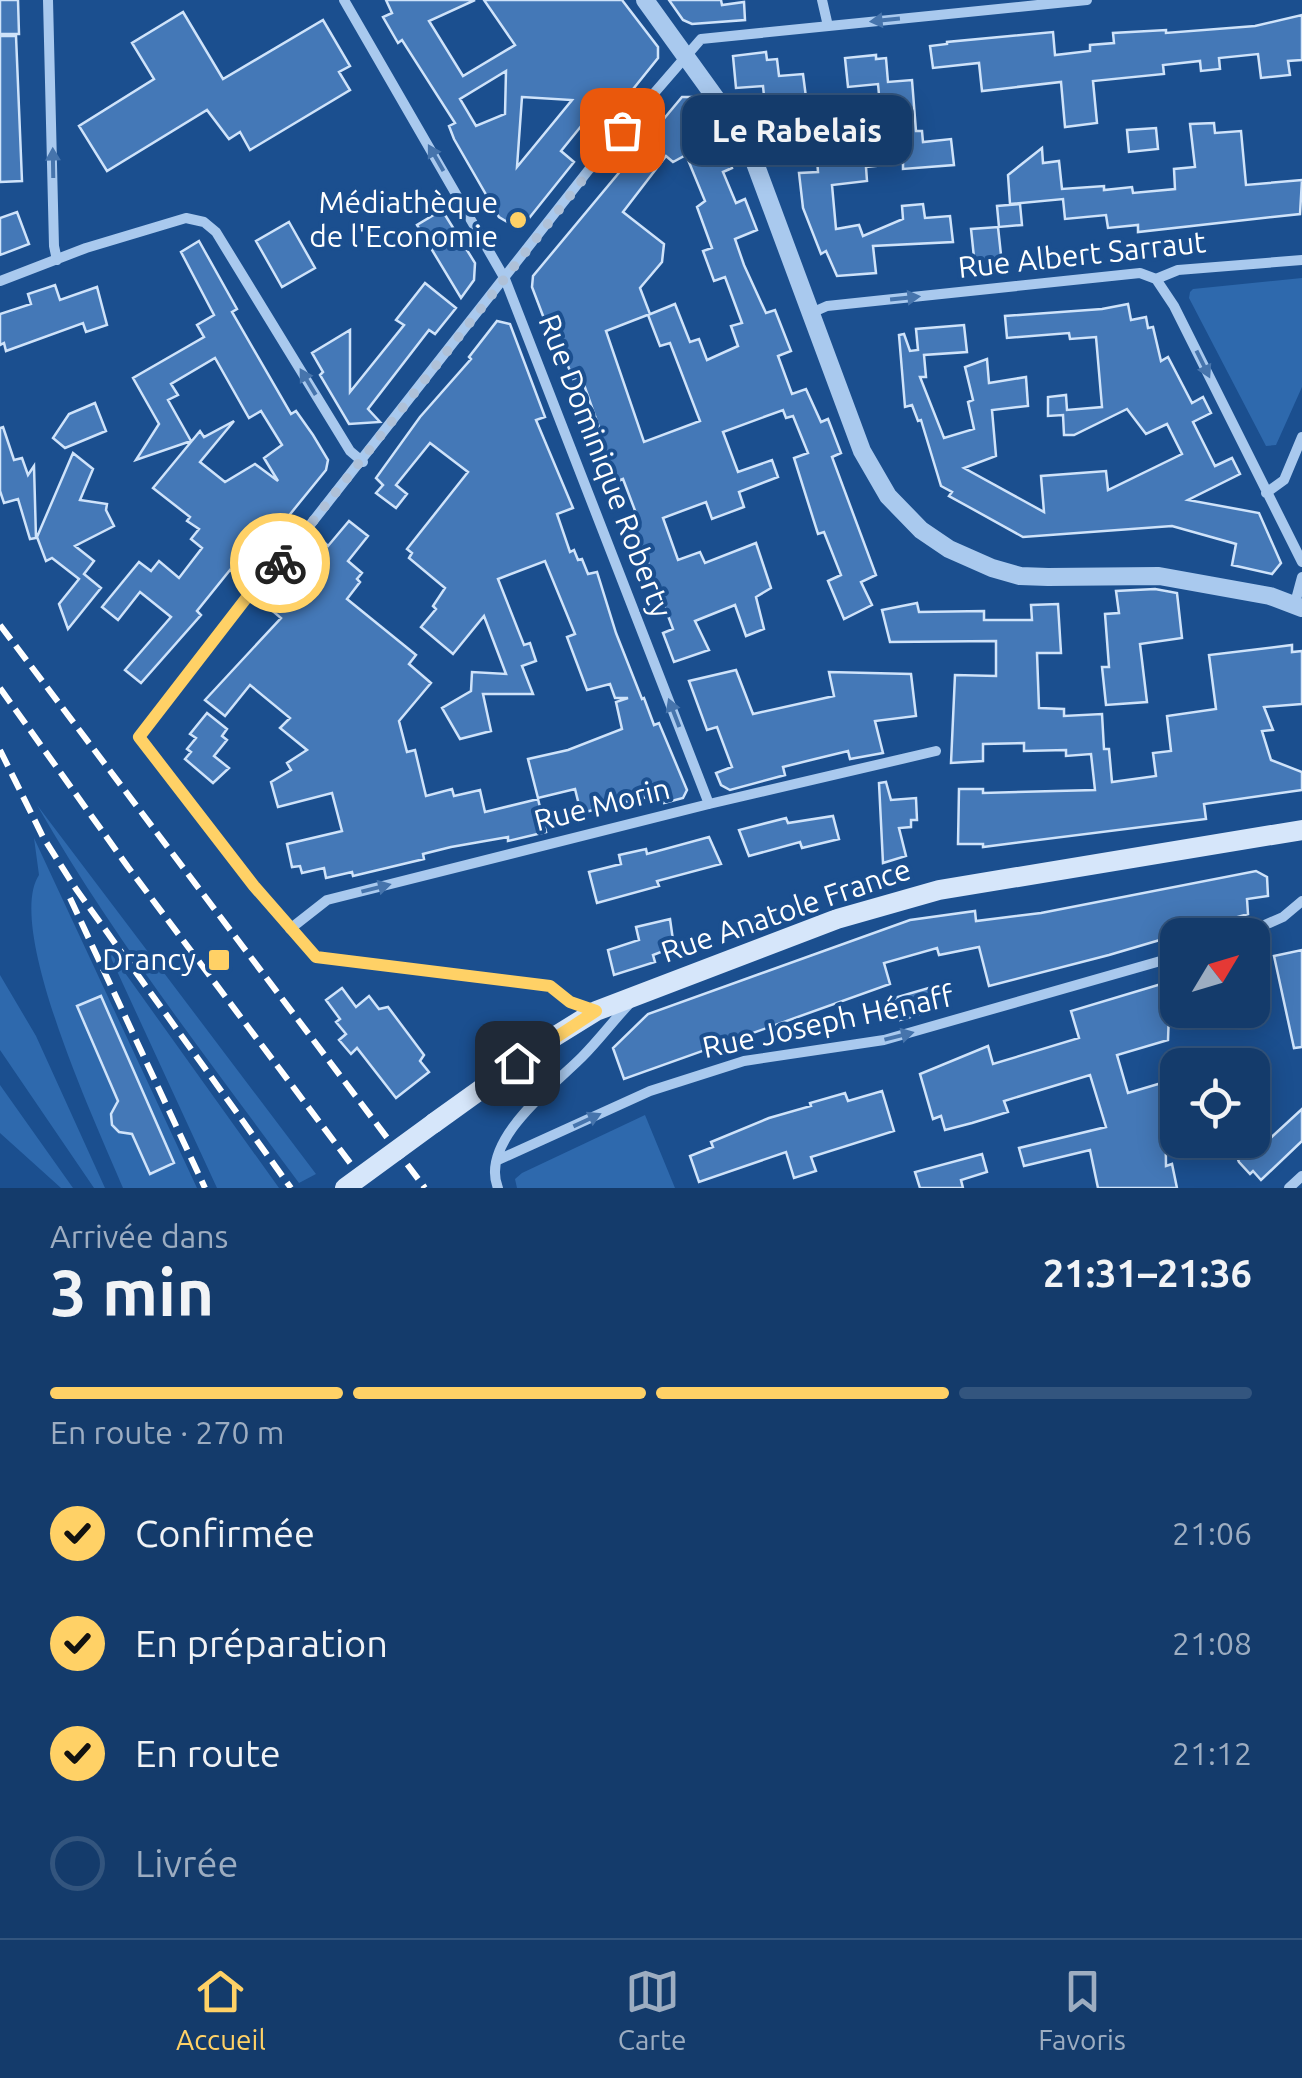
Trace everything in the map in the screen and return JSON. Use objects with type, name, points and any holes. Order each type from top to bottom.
[{"type":"main road","name":"Rue Anatole France","points":[[345,1188],[554,1036],[596,1011],[837,919],[939,890],[1302,830]]},
{"type":"street","points":[[48,0],[57,260]]},
{"type":"street","name":"Rue Dominique Roberty","points":[[344,0],[505,279],[709,804]]},
{"type":"street","points":[[645,0],[743,136],[874,476],[888,496],[938,542],[992,568],[1020,576],[1159,576],[1257,593],[1298,606],[1302,577]]},
{"type":"street","points":[[822,0],[828,26]]},
{"type":"street","points":[[596,1011],[570,1002],[550,986],[316,957],[139,737],[268,570],[281,562],[363,462],[598,158],[701,39],[1086,0]]},
{"type":"street","points":[[0,281],[186,218],[204,222],[216,232],[350,451],[363,462]]},
{"type":"street","name":"Rue Albert Sarraut","points":[[809,314],[827,306],[1140,273],[1156,279],[1178,270],[1302,260]]},
{"type":"street","points":[[1156,279],[1174,306],[1302,562]]},
{"type":"street","points":[[1266,493],[1284,480],[1302,438]]},
{"type":"street","name":"Rue Morin","points":[[290,929],[327,900],[709,804],[936,752]]},
{"type":"street","points":[[1270,923],[1302,901]]},
{"type":"street","name":"Rue Joseph Hénaff","points":[[498,1160],[650,1091],[744,1061],[884,1040],[1160,961]]},
{"type":"street","points":[[498,1188],[494,1178],[498,1160],[515,1122],[584,1055],[636,996]]},
{"type":"street","points":[[1288,1188],[1302,1176]]},
{"type":"shaded area","points":[[1302,278],[1302,387],[1276,445],[1266,446],[1189,298],[1190,292]]},
{"type":"shaded area","points":[[37,805],[316,1174],[299,1183],[129,950]]},
{"type":"shaded area","points":[[34,838],[197,1188],[123,1188],[77,1077],[44,982],[34,938],[32,901],[39,875]]},
{"type":"shaded area","points":[[105,945],[279,1188],[217,1188]]},
{"type":"shaded area","points":[[0,975],[36,1036],[105,1188],[94,1188],[0,1050]]},
{"type":"shaded area","points":[[0,1085],[73,1188],[61,1188],[0,1133]]},
{"type":"shaded area","points":[[645,1115],[675,1188],[517,1188],[515,1179],[522,1173]]},
{"type":"building","points":[[0,0],[18,0],[19,34],[0,34]]},
{"type":"building","points":[[386,0],[475,0],[429,21],[463,76],[515,45],[484,0],[622,0],[658,47],[658,58],[605,124],[591,114],[561,151],[574,162],[526,222],[514,226],[499,217],[454,139],[449,126],[455,123],[383,17],[392,13]],"holes":[[[506,71],[505,114],[476,126],[460,99]],[[522,97],[572,100],[517,167]]]},
{"type":"building","points":[[669,0],[721,0],[722,5],[744,2],[745,20],[692,24],[683,20]]},
{"type":"building","points":[[183,12],[223,79],[323,20],[350,66],[339,72],[350,90],[250,150],[240,132],[229,139],[207,110],[107,171],[79,126],[154,79],[132,43]]},
{"type":"building","points":[[1302,15],[1302,60],[1288,61],[1290,75],[1261,78],[1258,54],[1219,58],[1220,69],[1201,71],[1200,61],[1163,65],[1164,74],[1093,81],[1097,123],[1065,127],[1061,82],[982,91],[979,63],[933,68],[930,46],[1053,32],[1055,55],[1090,51],[1090,45],[1114,43],[1113,33],[1255,26]]},
{"type":"building","points":[[0,36],[16,36],[22,181],[0,182]]},
{"type":"building","points":[[766,52],[767,60],[777,59],[779,76],[803,74],[811,136],[781,139],[779,124],[767,126],[763,86],[736,88],[733,56]]},
{"type":"building","points":[[876,55],[876,59],[886,58],[888,82],[912,80],[916,131],[922,131],[923,142],[951,139],[954,165],[903,169],[903,163],[866,167],[867,181],[832,185],[836,229],[859,225],[863,236],[903,219],[902,206],[923,204],[925,218],[950,216],[953,242],[873,246],[876,273],[837,276],[826,251],[821,254],[803,208],[799,173],[818,172],[815,133],[882,127],[878,84],[848,87],[845,58]]},
{"type":"building","points":[[682,97],[693,97],[721,138],[732,168],[723,172],[736,203],[745,199],[757,230],[735,239],[766,313],[775,310],[791,351],[778,356],[792,394],[806,389],[821,422],[828,419],[841,453],[832,457],[876,575],[861,582],[872,605],[844,619],[828,581],[841,575],[824,532],[818,534],[794,458],[808,453],[793,416],[786,418],[783,410],[723,432],[738,472],[772,460],[778,477],[739,492],[744,507],[712,519],[706,502],[663,518],[678,560],[700,552],[705,563],[756,543],[771,588],[756,597],[764,629],[746,636],[735,605],[695,621],[709,650],[674,662],[663,633],[673,629],[633,523],[639,521],[623,479],[613,483],[595,435],[601,433],[581,376],[573,379],[561,348],[556,350],[532,287],[533,276]],"holes":[[[686,155],[705,201],[697,207],[712,248],[703,251],[714,281],[725,277],[742,323],[731,326],[738,346],[707,360],[699,339],[690,342],[675,304],[648,315],[660,346],[670,343],[700,421],[644,442],[606,331],[650,314],[640,288],[662,262],[664,244],[623,212],[666,156],[673,162]]]},
{"type":"building","points":[[1214,123],[1215,133],[1241,131],[1246,185],[1302,180],[1300,214],[1138,232],[1138,225],[1108,228],[1106,215],[1065,219],[1063,199],[1010,204],[1008,175],[1042,148],[1043,163],[1059,161],[1062,189],[1132,187],[1133,193],[1175,189],[1174,169],[1195,167],[1190,124]]},
{"type":"building","points":[[1156,128],[1158,149],[1129,152],[1127,130]]},
{"type":"building","points":[[1020,204],[1022,225],[999,227],[997,206]]},
{"type":"building","points":[[442,210],[475,263],[474,280],[461,298],[417,225]]},
{"type":"building","points":[[17,212],[29,244],[0,255],[0,218]]},
{"type":"building","points":[[289,222],[315,268],[282,287],[256,241]]},
{"type":"building","points":[[998,227],[1002,264],[975,267],[971,229]]},
{"type":"building","points":[[199,241],[237,309],[232,312],[291,414],[296,411],[328,460],[326,470],[239,577],[230,570],[197,611],[201,615],[141,683],[125,670],[171,617],[140,592],[118,620],[102,607],[139,562],[151,571],[159,561],[179,578],[202,548],[191,539],[199,529],[187,521],[190,517],[153,488],[200,431],[204,437],[234,421],[200,462],[225,482],[255,464],[278,481],[264,458],[282,445],[261,411],[249,418],[215,358],[171,384],[178,395],[168,400],[191,441],[136,460],[159,424],[133,378],[204,337],[197,325],[214,315],[181,252]]},
{"type":"building","points":[[425,283],[456,308],[435,334],[429,330],[368,409],[380,422],[349,424],[320,375],[323,372],[312,353],[350,330],[350,392],[404,325],[396,320]]},
{"type":"building","points":[[55,285],[60,300],[97,287],[107,325],[86,332],[83,323],[6,351],[4,343],[0,345],[0,314],[31,304],[28,294]]},
{"type":"building","points":[[1128,304],[1131,320],[1146,317],[1148,328],[1153,327],[1161,361],[1168,357],[1192,403],[1203,397],[1211,413],[1193,422],[1215,466],[1232,458],[1240,474],[1188,500],[1259,513],[1281,563],[1272,574],[1232,565],[1236,544],[1172,526],[1023,537],[949,496],[952,492],[941,486],[921,420],[918,421],[912,405],[905,407],[899,335],[904,334],[910,351],[918,350],[916,329],[964,325],[967,352],[924,355],[926,377],[920,377],[944,438],[974,429],[968,402],[973,400],[965,367],[987,359],[989,383],[1026,377],[1028,406],[992,410],[996,456],[964,468],[1044,512],[1041,476],[1106,471],[1108,490],[1182,454],[1167,424],[1146,434],[1127,409],[1074,435],[1064,435],[1063,415],[1048,416],[1048,397],[1066,395],[1067,410],[1102,407],[1096,337],[1070,339],[1069,333],[1007,338],[1005,316]]},
{"type":"building","points":[[497,321],[510,324],[545,417],[536,420],[573,508],[557,514],[570,552],[574,550],[578,560],[582,559],[588,574],[597,572],[642,699],[654,725],[659,723],[687,790],[683,798],[664,803],[660,794],[581,813],[575,789],[538,798],[528,759],[568,750],[622,729],[616,702],[628,698],[615,698],[610,684],[587,690],[567,637],[575,634],[545,561],[498,579],[524,645],[530,643],[536,661],[522,666],[533,694],[483,694],[491,731],[460,739],[442,708],[471,691],[472,672],[506,674],[484,616],[453,654],[421,627],[436,609],[433,606],[445,588],[409,558],[412,553],[407,549],[468,472],[430,443],[396,485],[407,494],[396,508],[376,493],[383,485],[376,478]]},
{"type":"building","points":[[95,403],[106,431],[65,448],[53,438],[69,414]]},
{"type":"building","points":[[3,427],[14,460],[22,458],[28,475],[34,466],[36,538],[30,539],[18,499],[4,503],[0,491]]},
{"type":"building","points":[[73,453],[93,469],[80,500],[107,504],[114,526],[75,546],[94,561],[84,574],[101,588],[68,629],[59,604],[79,579],[52,558],[46,561],[37,537]]},
{"type":"building","points":[[349,521],[368,536],[348,561],[362,573],[347,599],[416,655],[409,664],[431,683],[399,721],[407,752],[415,750],[426,796],[452,789],[454,796],[480,790],[485,812],[538,799],[546,832],[451,847],[423,854],[424,859],[353,876],[352,872],[326,878],[324,868],[302,873],[300,866],[292,867],[287,844],[342,831],[332,793],[278,807],[271,782],[291,770],[287,763],[307,750],[280,728],[290,718],[250,685],[225,716],[205,700],[281,618],[268,607],[324,542],[328,546]]},
{"type":"building","points":[[1155,589],[1177,593],[1182,638],[1140,644],[1147,702],[1106,705],[1102,667],[1109,667],[1105,614],[1119,613],[1116,591]]},
{"type":"building","points":[[917,603],[919,612],[984,611],[984,620],[1032,620],[1031,605],[1058,604],[1061,653],[1037,653],[1039,708],[1064,709],[1064,716],[1102,714],[1104,749],[1109,749],[1112,782],[1156,776],[1153,753],[1171,751],[1167,716],[1216,709],[1209,655],[1292,645],[1292,652],[1302,651],[1302,704],[1264,707],[1273,730],[1262,731],[1271,760],[1302,772],[1302,790],[1204,804],[1206,819],[983,847],[958,844],[959,789],[983,789],[983,793],[1095,790],[1091,754],[1066,756],[1066,750],[1024,751],[1024,743],[983,744],[983,761],[951,763],[955,675],[996,676],[996,641],[890,642],[882,610]]},
{"type":"building","points":[[736,670],[753,714],[834,696],[829,672],[911,674],[916,716],[875,721],[883,753],[850,759],[848,751],[783,767],[785,775],[730,790],[721,785],[716,773],[732,767],[717,727],[707,730],[689,681]]},
{"type":"building","points":[[207,713],[227,729],[222,736],[227,740],[214,756],[229,768],[213,783],[185,759],[196,738],[190,734]]},
{"type":"building","points":[[886,782],[891,800],[916,798],[917,820],[911,820],[911,827],[899,828],[906,856],[883,863],[879,783]]},
{"type":"building","points":[[833,816],[839,839],[802,848],[800,842],[749,856],[739,830],[786,818],[788,823]]},
{"type":"building","points":[[709,837],[721,864],[597,903],[589,872],[621,864],[619,855],[646,849],[647,854]]},
{"type":"building","points":[[1256,871],[1267,877],[1268,896],[1247,899],[1248,914],[1234,918],[1160,918],[1160,940],[989,986],[979,947],[939,955],[937,948],[884,963],[890,984],[624,1079],[613,1048],[648,1014],[910,920],[975,911],[976,921],[1041,913]]},
{"type":"building","points":[[670,919],[674,947],[653,955],[655,962],[614,975],[608,950],[639,940],[636,927]]},
{"type":"building","points":[[1302,950],[1302,1047],[1294,1048],[1274,956]]},
{"type":"building","points":[[1160,984],[1160,1028],[1168,1028],[1168,1040],[1117,1055],[1128,1093],[1160,1083],[1160,1158],[1166,1158],[1166,1166],[1172,1164],[1177,1188],[1098,1188],[1090,1150],[1024,1166],[1019,1148],[1106,1127],[1090,1075],[1004,1101],[1008,1112],[972,1123],[945,1130],[941,1116],[933,1119],[920,1074],[988,1046],[993,1064],[1079,1038],[1071,1011]]},
{"type":"building","points":[[932,987],[939,1009],[900,1020],[894,998]]},
{"type":"building","points":[[342,988],[356,1007],[369,996],[379,1009],[388,1007],[424,1055],[420,1061],[429,1072],[396,1098],[357,1048],[351,1054],[339,1040],[346,1034],[326,1000]]},
{"type":"building","points":[[101,996],[174,1163],[150,1174],[132,1134],[119,1132],[112,1125],[111,1114],[118,1101],[77,1006]]},
{"type":"building","points":[[882,1091],[894,1131],[811,1157],[816,1171],[794,1178],[786,1152],[699,1182],[690,1156],[713,1147],[711,1142],[811,1106],[810,1103],[845,1093],[848,1101]]},
{"type":"building","points":[[1302,1109],[1302,1141],[1261,1180],[1253,1171],[1250,1174],[1237,1158],[1270,1158],[1270,1139]]},
{"type":"building","points":[[982,1154],[987,1172],[961,1180],[963,1188],[920,1188],[915,1172]]},
{"type":"railway","points":[[0,625],[425,1188]]},
{"type":"railway","points":[[0,688],[128,867],[369,1188]]},
{"type":"railway","points":[[0,750],[43,837],[76,889],[291,1188]]},
{"type":"railway","points":[[70,898],[205,1188]]},
{"type":"way so far","points":[[280,563],[622,130]]},
{"type":"place","name":"Le Rabelais","points":[[622,130]]},
{"type":"place","name":"Médiathèque de l'Economie","points":[[518,220]]},
{"type":"place","name":"Drancy","points":[[219,960]]},
{"type":"route","points":[[280,563],[268,570],[139,737],[254,886],[316,957],[550,986],[570,1002],[596,1011],[517,1063]]}]
